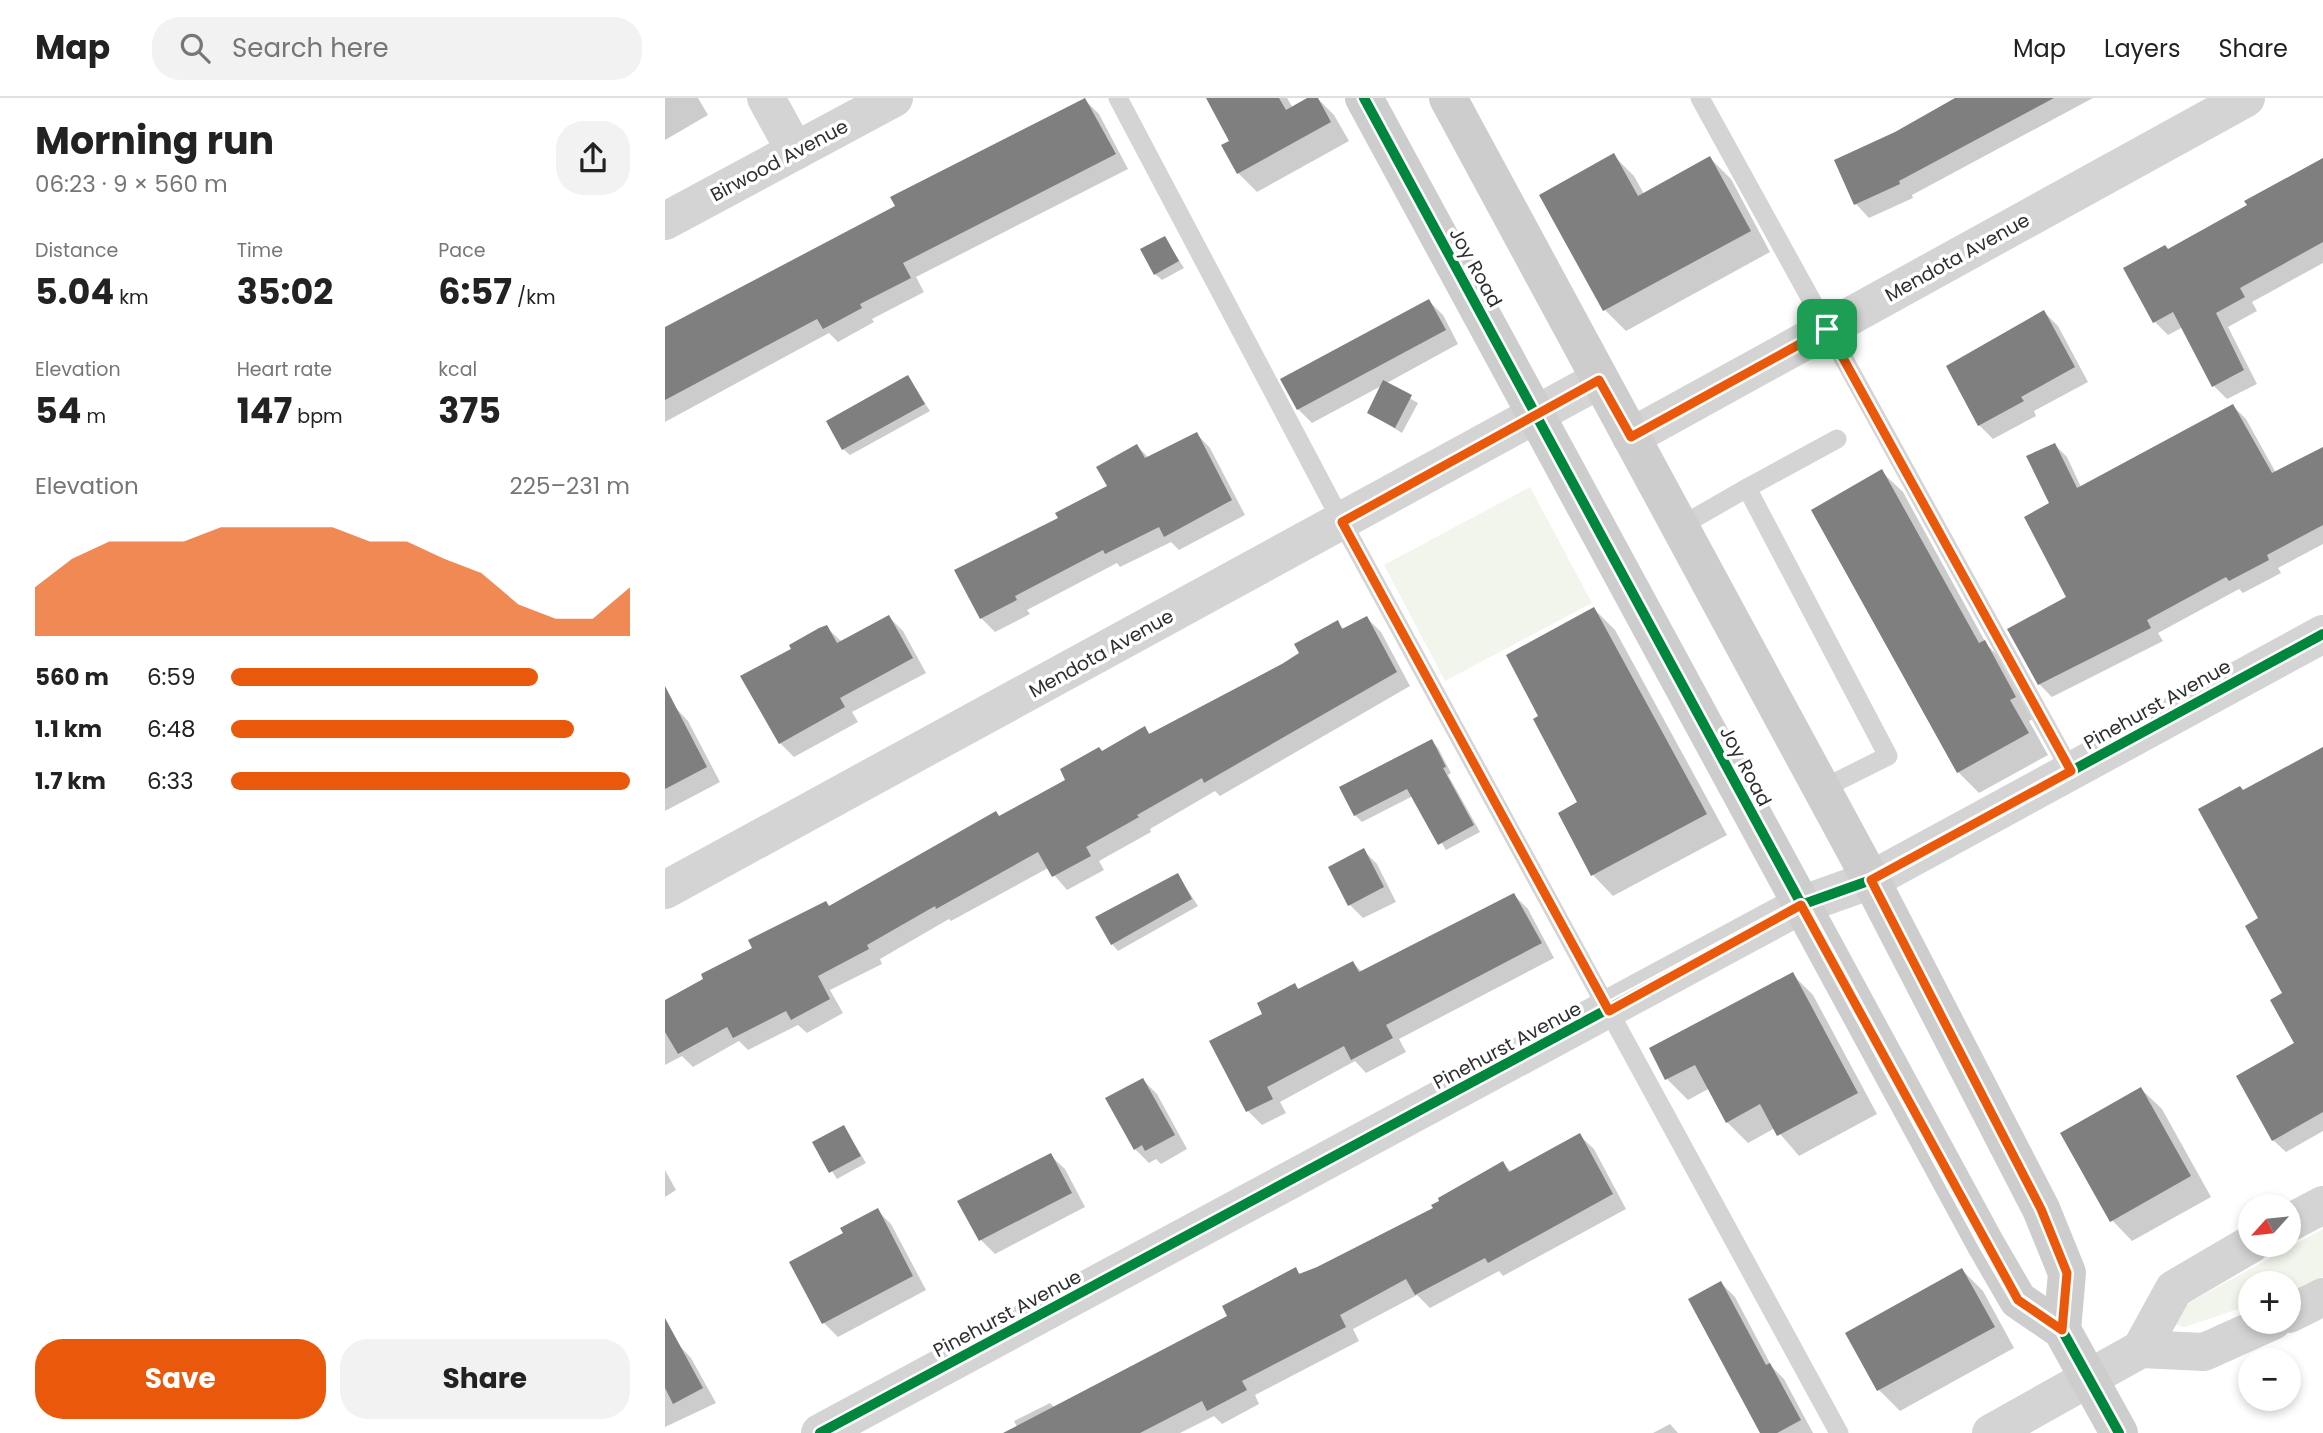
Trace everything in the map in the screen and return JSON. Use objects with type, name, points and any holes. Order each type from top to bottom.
[{"type":"street","points":[[766,98],[795,151]]},
{"type":"street","name":"Birwood Avenue","points":[[665,221],[894,98]]},
{"type":"street","name":"Joy Road","points":[[1364,98],[2018,1300],[2062,1330],[2119,1433]]},
{"type":"street","points":[[1448,98],[1871,880],[2041,1209],[2067,1273],[2062,1330]]},
{"type":"street","name":"Mendota Avenue","points":[[1631,437],[2246,98]]},
{"type":"street","name":"Mendota Avenue","points":[[665,890],[1599,380]]},
{"type":"street","name":"Pinehurst Avenue","points":[[820,1433],[1609,1011],[1801,905],[1871,880],[2323,634]]},
{"type":"street","points":[[2301,1217],[2323,1205]]},
{"type":"street","points":[[1991,1433],[2141,1349],[2174,1289],[2238,1252]]},
{"type":"street","points":[[2301,1308],[2323,1297]]},
{"type":"street","points":[[2141,1349],[2204,1352],[2244,1334]]},
{"type":"lane","points":[[1118,98],[1342,522],[1839,1433]]},
{"type":"lane","points":[[1700,98],[2071,771]]},
{"type":"lane","points":[[1679,527],[1837,439]]},
{"type":"lane","points":[[1747,488],[1888,756],[1822,789]]},
{"type":"shaded area","points":[[1530,487],[1592,603],[1445,681],[1384,565]]},
{"type":"shaded area","points":[[2323,1229],[2323,1277],[2301,1287],[2301,1271],[2247,1271],[2272,1257],[2301,1257],[2301,1241]]},
{"type":"shaded area","points":[[2238,1276],[2238,1309],[2185,1327],[2174,1324],[2183,1306]]},
{"type":"building","points":[[1085,98],[1116,154],[903,263],[911,278],[860,304],[862,308],[823,329],[817,319],[665,400],[665,327],[895,206],[890,197]]},
{"type":"building","points":[[1206,98],[1279,98],[1286,110],[1307,98],[1318,98],[1331,122],[1237,174],[1221,145],[1229,141]]},
{"type":"building","points":[[1955,98],[2054,98],[1899,181],[1900,184],[1854,205],[1834,160],[1895,132]]},
{"type":"building","points":[[1614,153],[1638,196],[1710,156],[1751,231],[1603,311],[1539,195]]},
{"type":"building","points":[[2323,158],[2323,242],[2240,288],[2245,297],[2216,313],[2244,370],[2212,387],[2173,312],[2153,323],[2123,268],[2165,245],[2168,249],[2247,205],[2244,201]]},
{"type":"building","points":[[1165,236],[1179,261],[1154,275],[1140,249]]},
{"type":"building","points":[[1429,299],[1446,330],[1297,410],[1280,379]]},
{"type":"building","points":[[2044,310],[2075,367],[2021,397],[2024,401],[1978,426],[1946,366]]},
{"type":"building","points":[[908,375],[925,404],[842,450],[826,421]]},
{"type":"building","points":[[1383,380],[1412,395],[1395,428],[1367,413]]},
{"type":"building","points":[[2233,404],[2272,473],[2323,447],[2323,525],[2267,555],[2269,560],[2229,581],[2226,577],[2147,620],[2151,628],[2038,685],[2007,629],[2066,597],[2024,517],[2049,503],[2026,456],[2055,443],[2077,488]]},
{"type":"building","points":[[1197,432],[1232,500],[1164,537],[1159,527],[1105,554],[1103,550],[1015,596],[1017,600],[980,619],[954,570],[1058,518],[1055,513],[1107,486],[1096,467],[1137,444],[1145,458]]},
{"type":"building","points":[[1882,469],[1979,643],[1985,640],[2016,697],[2010,700],[2029,733],[1957,773],[1811,510]]},
{"type":"building","points":[[1594,607],[1707,814],[1591,876],[1558,813],[1577,802],[1533,719],[1538,716],[1506,655]]},
{"type":"building","points":[[889,615],[913,658],[840,698],[845,707],[779,744],[740,676],[791,649],[789,645],[819,628],[827,625],[837,643]]},
{"type":"building","points":[[1367,616],[1397,672],[1204,783],[1202,778],[1137,815],[1139,817],[1086,847],[1091,856],[1052,877],[1038,852],[867,945],[869,949],[818,976],[830,999],[791,1020],[786,1011],[733,1038],[727,1027],[678,1054],[665,1032],[665,1000],[703,979],[701,974],[752,948],[748,940],[826,901],[829,906],[996,811],[999,816],[1065,780],[1060,769],[1099,747],[1102,751],[1145,726],[1149,734],[1282,664],[1299,653],[1294,644],[1338,620],[1342,629]]},
{"type":"building","points":[[665,686],[707,767],[665,789]]},
{"type":"building","points":[[1432,739],[1446,767],[1443,768],[1474,825],[1438,845],[1407,789],[1354,816],[1339,787]]},
{"type":"building","points":[[2323,747],[2323,1112],[2272,1141],[2236,1076],[2294,1043],[2270,1000],[2282,993],[2245,926],[2258,918],[2198,809],[2240,786],[2243,790]]},
{"type":"building","points":[[1364,848],[1384,887],[1348,906],[1328,867]]},
{"type":"building","points":[[1178,873],[1192,899],[1111,945],[1095,917]]},
{"type":"building","points":[[1514,893],[1542,943],[1386,1025],[1393,1038],[1351,1060],[1344,1046],[1267,1087],[1273,1099],[1246,1112],[1209,1041],[1262,1014],[1257,1003],[1295,983],[1298,989],[1353,961],[1359,972]]},
{"type":"building","points":[[1793,972],[1858,1093],[1777,1136],[1760,1104],[1726,1123],[1695,1065],[1665,1080],[1649,1048]]},
{"type":"building","points":[[1143,1078],[1175,1135],[1145,1151],[1142,1145],[1134,1150],[1105,1098]]},
{"type":"building","points":[[2141,1087],[2191,1176],[2110,1222],[2060,1133]]},
{"type":"building","points":[[844,1125],[861,1156],[829,1173],[812,1142]]},
{"type":"building","points":[[1580,1133],[1613,1194],[1488,1263],[1485,1258],[1415,1295],[1406,1279],[1340,1315],[1346,1327],[1242,1381],[1247,1390],[1207,1411],[1202,1401],[1140,1433],[1003,1433],[1227,1316],[1222,1306],[1296,1267],[1299,1274],[1317,1267],[1433,1208],[1431,1205],[1439,1201],[1438,1198],[1503,1161],[1509,1172]]},
{"type":"building","points":[[1051,1153],[1072,1193],[979,1241],[957,1201]]},
{"type":"building","points":[[878,1208],[913,1276],[822,1324],[789,1262],[843,1233],[840,1228]]},
{"type":"building","points":[[1962,1268],[1995,1327],[1877,1391],[1845,1333]]},
{"type":"building","points":[[1721,1281],[1766,1365],[1770,1363],[1801,1420],[1777,1433],[1760,1433],[1688,1299]]},
{"type":"building","points":[[665,1318],[703,1388],[673,1404],[665,1388]]},
{"type":"cycle path","points":[[1364,98],[1985,1243],[2018,1300],[2062,1330],[2119,1433]]},
{"type":"cycle path","points":[[820,1433],[1801,905],[1871,880],[2323,634]]},
{"type":"route","points":[[1827,329],[2071,771],[1871,880],[2041,1209],[2067,1273],[2062,1330],[2018,1300],[1801,905],[1609,1011],[1342,522],[1599,380],[1631,437],[1827,329]]}]
